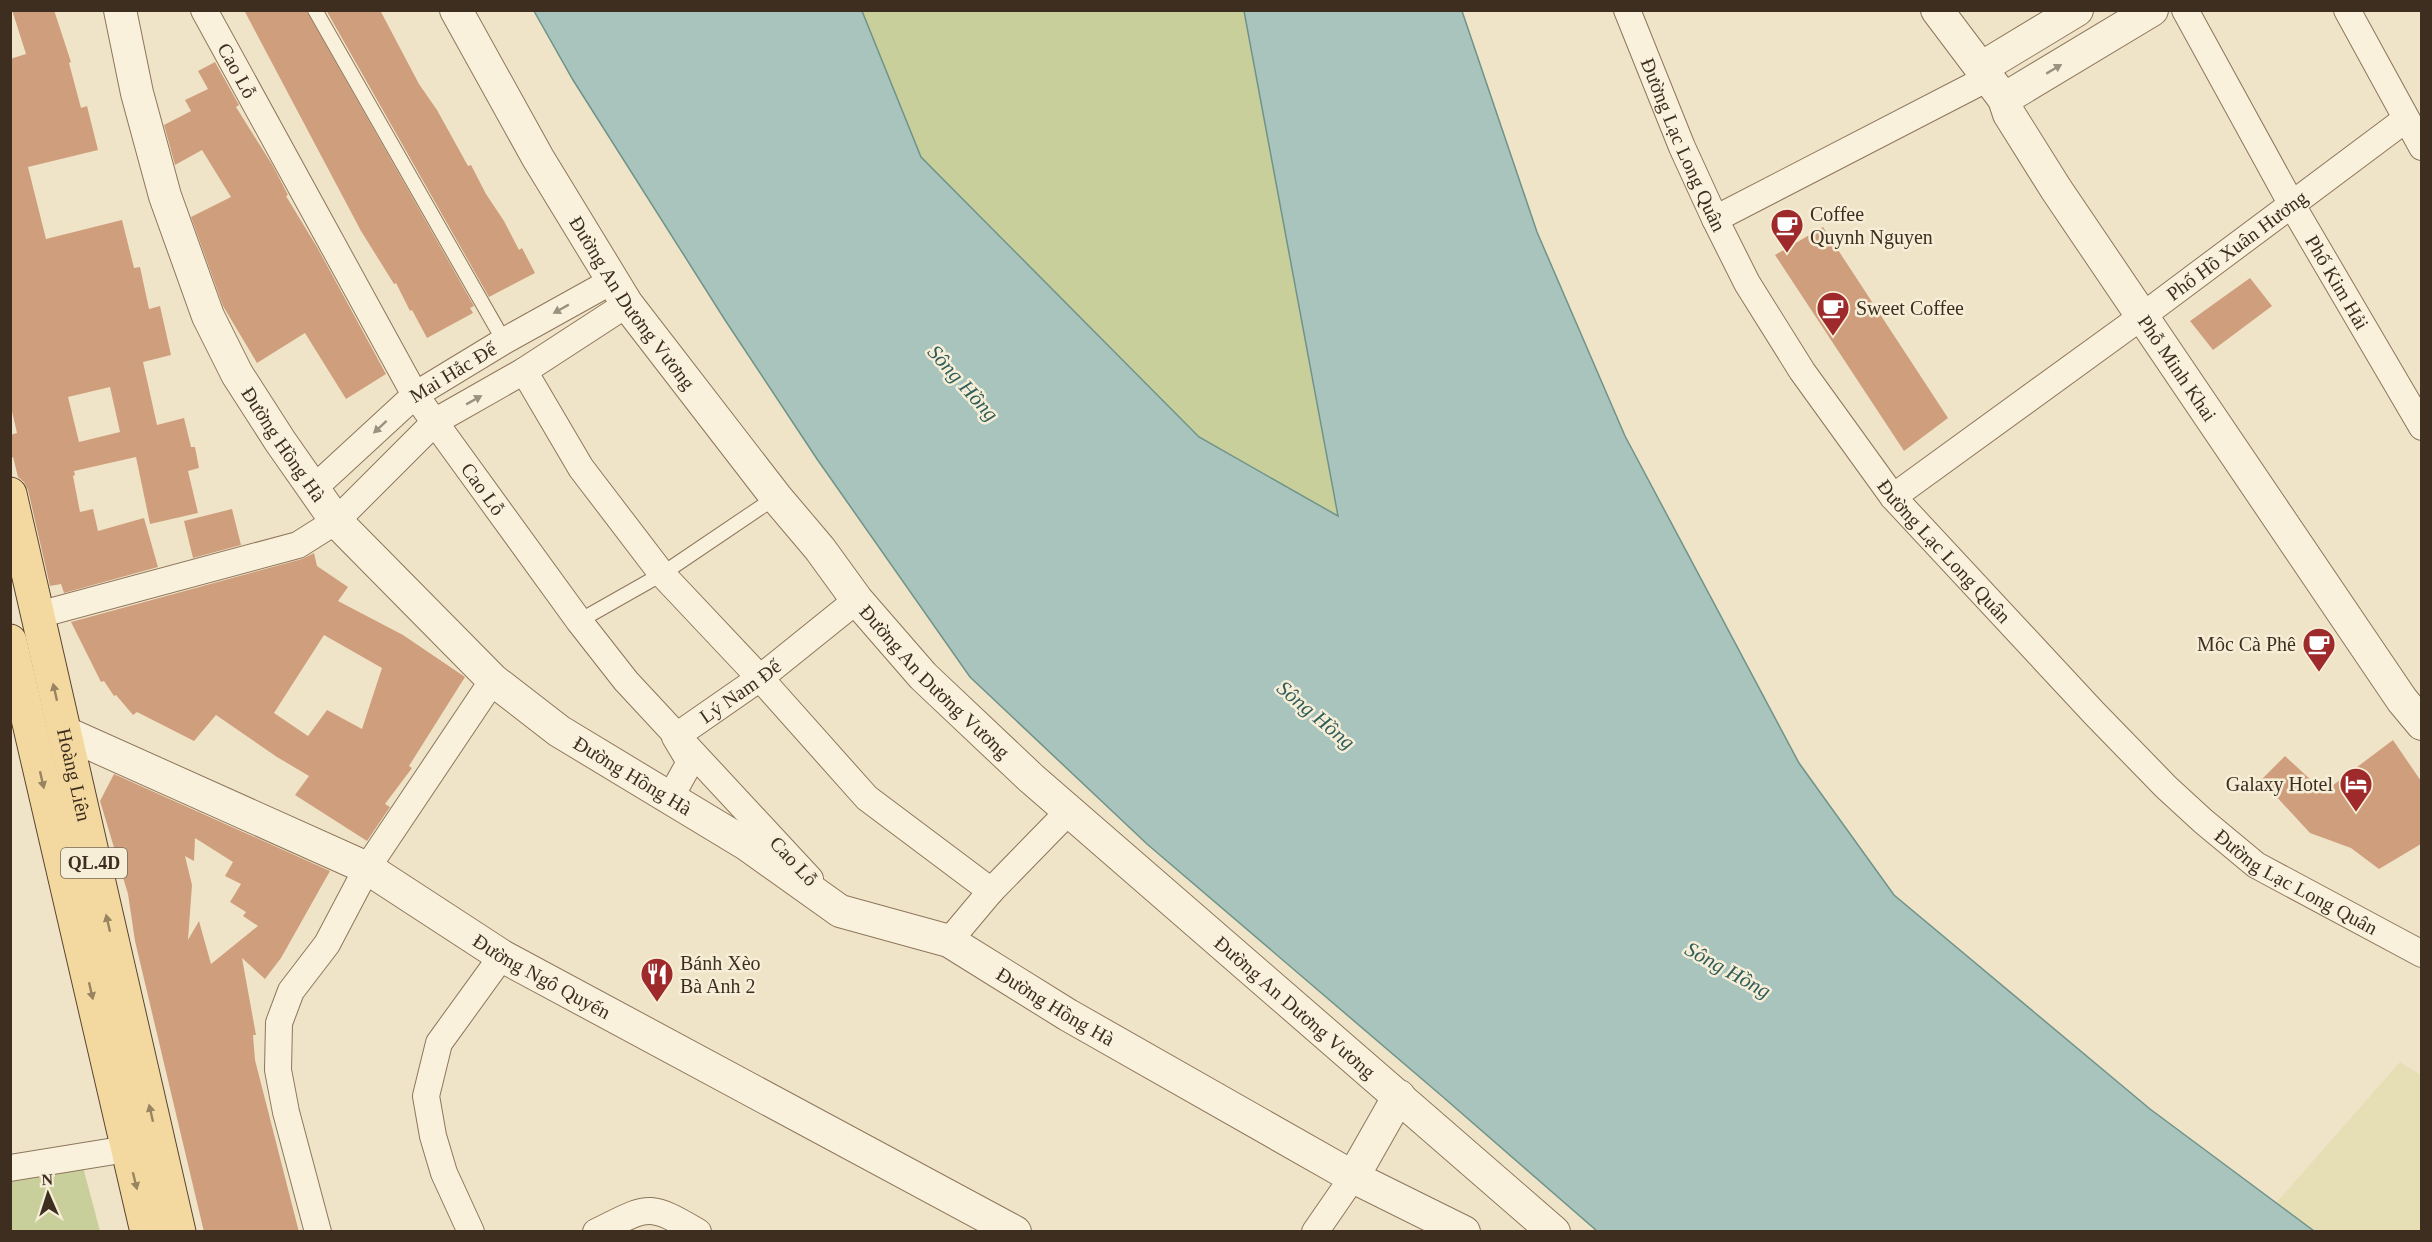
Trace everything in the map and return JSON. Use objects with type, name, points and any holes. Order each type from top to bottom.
[{"type":"main road","name":"Hoàng Liên","points":[[10,494],[179,1232]]},
{"type":"main road","name":"Hoàng Liên","points":[[10,641],[147,1232]]},
{"type":"main road","points":[[32,737],[64,732]]},
{"type":"main road","points":[[127,1149],[159,1151]]},
{"type":"street","name":"Cao Lỗ","points":[[204,10],[415,395],[579,621],[626,681],[675,737],[711,772],[840,911]]},
{"type":"street","name":"Đường An Dương Vương","points":[[456,10],[538,158],[619,292],[776,497],[820,549],[857,600],[923,676],[1031,778],[1554,1232]]},
{"type":"street","name":"Đường Lạc Long Quân","points":[[1627,10],[1636,37],[1715,219],[1748,283],[1802,371],[1893,497],[2094,713],[2166,787],[2203,821],[2256,865],[2421,954]]},
{"type":"street","name":"Phỗ Minh Khai","points":[[1937,10],[1991,82],[2056,189],[2141,317],[2402,700],[2421,724]]},
{"type":"street","points":[[1991,82],[2077,10]]},
{"type":"street","points":[[1715,219],[1991,82],[2152,10]]},
{"type":"street","name":"Phố Kim Hải","points":[[2185,10],[2292,205],[2421,427]]},
{"type":"street","points":[[2347,10],[2421,147]]},
{"type":"street","name":"Đường Hồng Hà","points":[[125,12],[137,93],[165,196],[208,316],[237,374],[312,489],[336,521],[493,680],[559,730],[746,844],[840,911],[949,941],[1068,1015],[1353,1177],[1464,1232]]},
{"type":"street","name":"Phố Hồ Xuân Hương","points":[[1893,497],[2141,317],[2406,119]]},
{"type":"street","name":"Mai Hắc Đế","points":[[312,489],[415,395],[504,340],[619,292]]},
{"type":"street","name":"Mai Hắc Đế","points":[[38,615],[298,545],[336,521],[435,422],[524,371],[619,292]]},
{"type":"street","points":[[524,371],[581,468],[662,574],[760,678],[867,798],[991,891]]},
{"type":"street","name":"Lý Nam Đế","points":[[675,737],[760,678],[857,600]]},
{"type":"street","points":[[318,1232],[286,1112],[278,1070],[279,1023],[291,992],[327,944],[367,868],[493,680]]},
{"type":"street","name":"Đường Ngô Quyến","points":[[64,732],[367,868],[502,956],[1015,1232]]},
{"type":"street","points":[[670,798],[690,762],[675,737]]},
{"type":"street","points":[[949,941],[991,891],[1070,810]]},
{"type":"street","points":[[471,1232],[444,1173],[433,1136],[426,1096],[439,1043],[502,956]]},
{"type":"street","points":[[1315,1232],[1353,1177],[1399,1096]]},
{"type":"street","points":[[10,1168],[127,1149]]},
{"type":"street","points":[[596,1232],[638,1211],[649,1209],[671,1215],[698,1232]]},
{"type":"lane","points":[[315,10],[504,340]]},
{"type":"lane","points":[[579,621],[662,574],[776,497]]},
{"type":"shaded area","points":[[2400,1062],[2421,1075],[2421,1231],[2314,1231],[2276,1203]]},
{"type":"green space","points":[[862,11],[1244,11],[1338,517],[1199,437],[921,157]]},
{"type":"green space","points":[[83,1167],[100,1231],[11,1232],[11,1182]]},
{"type":"water","name":"Sông Hồng","points":[[534,11],[862,11],[921,157],[1199,437],[1338,516],[1244,11],[1462,11],[1537,232],[1625,436],[1799,763],[1894,895],[2150,1109],[2314,1231],[1597,1231],[1147,844],[970,677],[817,459],[725,320],[573,80]]},
{"type":"building","points":[[12,10],[54,10],[71,62],[69,63],[81,108],[87,106],[98,150],[28,167],[46,239],[122,220],[134,268],[140,267],[149,309],[160,306],[171,355],[143,362],[157,425],[184,418],[191,447],[195,447],[199,468],[188,471],[198,513],[150,524],[136,457],[74,471],[80,512],[93,509],[98,531],[144,518],[158,567],[64,593],[61,584],[50,586],[28,490],[18,477],[13,457],[10,458],[10,435],[17,433],[10,403],[10,59],[26,54]],"holes":[[[110,387],[120,432],[79,442],[68,397]]]},
{"type":"building","points":[[244,10],[306,10],[474,306],[470,308],[473,313],[427,338],[396,283],[394,284],[361,231]]},
{"type":"building","points":[[326,10],[380,10],[419,84],[437,110],[468,166],[471,165],[519,250],[522,248],[535,273],[489,297]]},
{"type":"building","points":[[215,62],[239,105],[236,107],[273,166],[288,195],[286,196],[317,247],[386,374],[346,399],[305,333],[257,363],[223,306],[191,217],[231,197],[202,150],[175,165],[164,125],[191,111],[185,100],[208,89],[198,71]]},
{"type":"building","points":[[1823,227],[1948,418],[1904,451],[1775,255]]},
{"type":"building","points":[[2250,278],[2272,306],[2213,350],[2190,321]]},
{"type":"building","points":[[232,509],[241,545],[193,558],[184,521]]},
{"type":"building","points":[[314,553],[317,566],[348,587],[338,601],[403,635],[465,677],[409,766],[412,768],[385,804],[390,807],[367,841],[295,795],[309,776],[216,715],[194,741],[137,712],[133,715],[116,695],[114,696],[104,681],[101,682],[71,622],[302,559]],"holes":[[[324,635],[382,668],[362,729],[327,710],[308,736],[274,713]]]},
{"type":"building","name":"Galaxy Hotel","points":[[2393,740],[2421,781],[2421,844],[2379,869],[2351,848],[2310,833],[2261,780],[2285,756],[2324,792]]},
{"type":"building","points":[[114,774],[330,871],[281,958],[265,979],[242,958],[256,1035],[253,1035],[255,1060],[299,1232],[204,1232],[135,941],[128,894],[100,801]],"holes":[[[195,838],[233,862],[225,876],[241,884],[230,902],[246,912],[243,916],[258,926],[211,964],[199,921],[188,940],[192,885],[185,856],[194,861]]]},
{"type":"place","name":"Coffee Quynh Nguyen","points":[[1787,254]]},
{"type":"place","name":"Sweet Coffee","points":[[1833,337]]},
{"type":"place","name":"Môc Cà Phê","points":[[2319,673]]},
{"type":"place","name":"Galaxy Hotel","points":[[2356,813]]},
{"type":"place","name":"Bánh Xèo Bà Anh 2","points":[[657,1003]]}]
